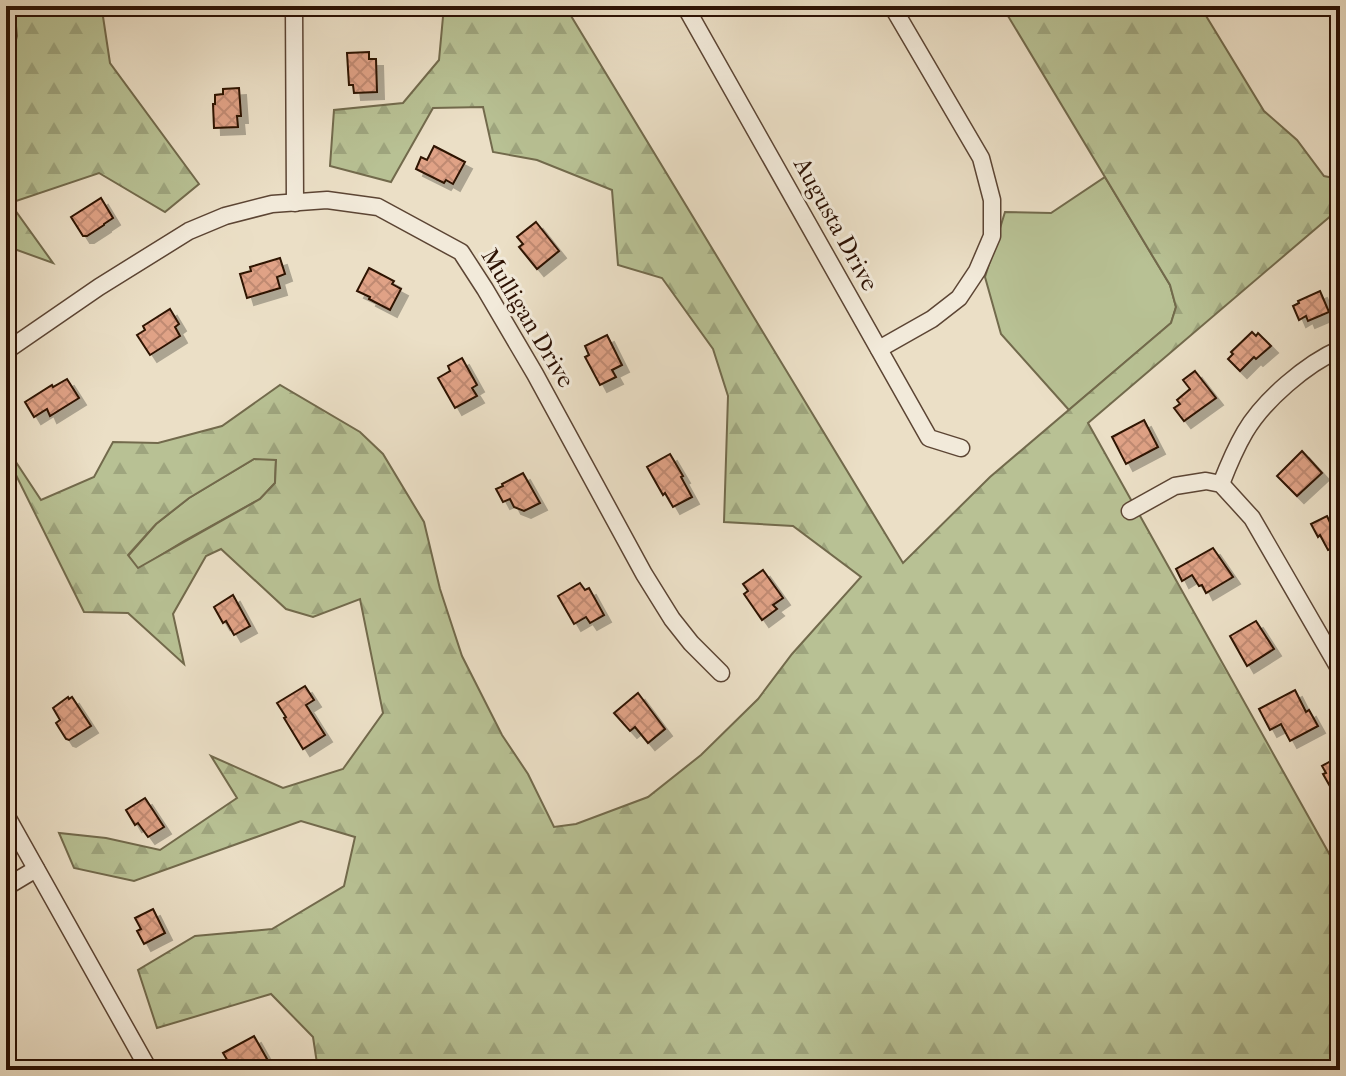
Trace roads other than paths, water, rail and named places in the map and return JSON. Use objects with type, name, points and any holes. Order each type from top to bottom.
[{"type":"street","points":[[294,6],[295,203]]},
{"type":"street","name":"Augusta Drive","points":[[685,6],[929,438],[961,448]]},
{"type":"street","points":[[879,349],[932,319],[959,298],[977,271],[992,236],[992,200],[981,158],[892,6]]},
{"type":"street","name":"Mulligan Drive","points":[[6,351],[99,287],[189,231],[225,216],[272,204],[327,200],[378,207],[461,252],[535,374],[644,574],[672,619],[721,673]]},
{"type":"street","points":[[1221,484],[1246,430],[1271,399],[1328,354],[1340,349]]},
{"type":"street","points":[[1130,511],[1175,486],[1206,481],[1221,484],[1252,518],[1340,670]]},
{"type":"street","points":[[6,815],[149,1070]]},
{"type":"street","points":[[6,887],[36,869]]}]
